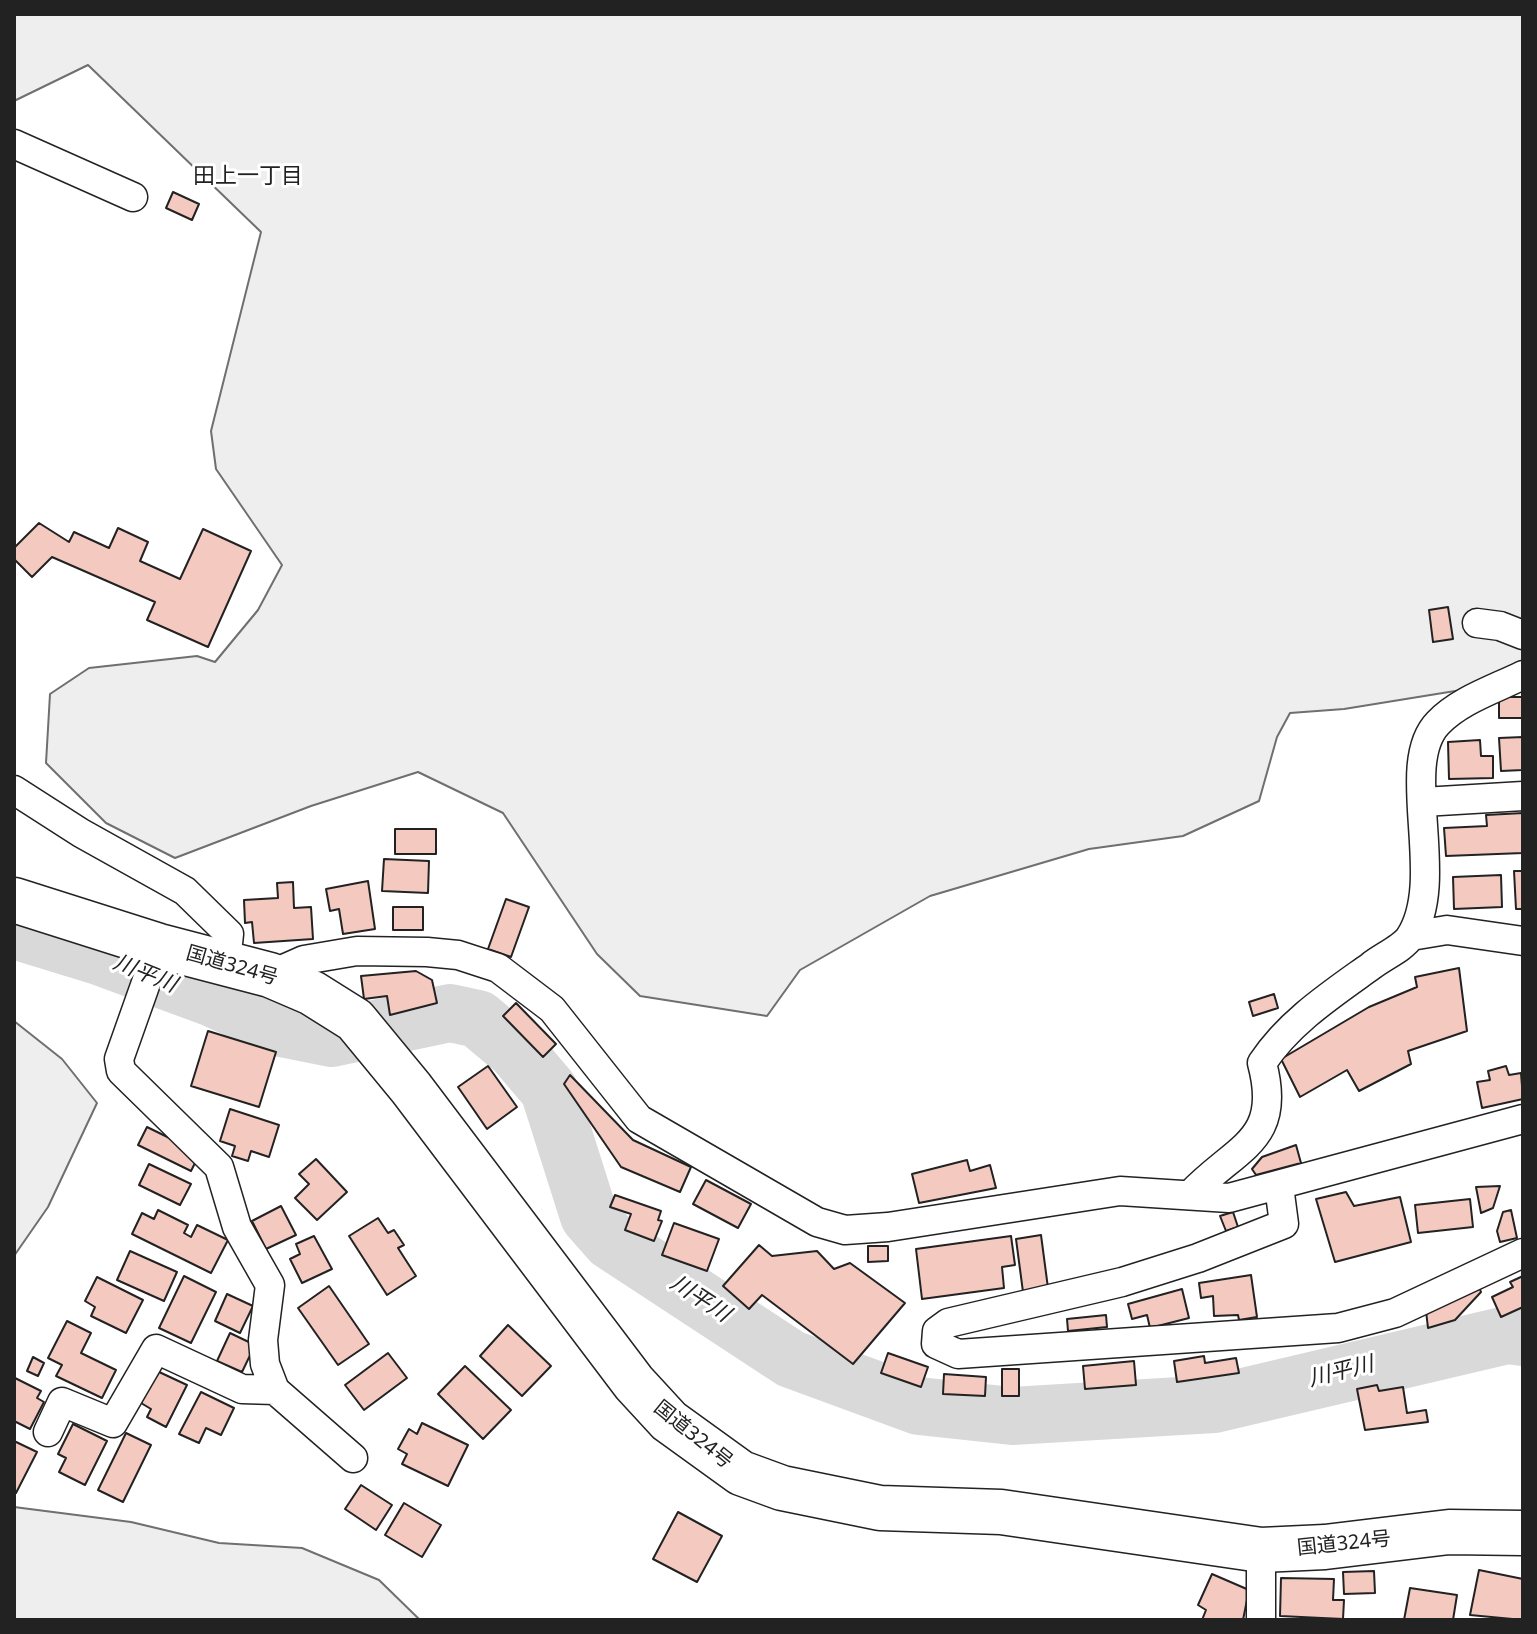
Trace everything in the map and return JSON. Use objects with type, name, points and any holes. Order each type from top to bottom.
[{"type":"highway","name":"国道324号","points":[[14,900],[159,946],[270,975],[312,993],[355,1020],[411,1088],[634,1383],[669,1421],[741,1473],[782,1488],[880,1508],[1001,1512],[1261,1550],[1325,1547],[1449,1532],[1523,1533]]},
{"type":"street","points":[[14,144],[133,197]]},
{"type":"street","points":[[1477,623],[1500,626],[1523,635]]},
{"type":"street","points":[[1411,936],[1425,893],[1424,752],[1438,723],[1462,704],[1523,675]]},
{"type":"street","points":[[14,790],[81,833],[185,891],[229,934],[226,962]]},
{"type":"street","points":[[1423,802],[1523,796]]},
{"type":"street","points":[[1190,1195],[1255,1136],[1267,1114],[1270,1093],[1262,1063],[1283,1034],[1411,936],[1447,930],[1523,941]]},
{"type":"street","points":[[159,946],[119,1059],[121,1071],[219,1167],[237,1227],[270,1285],[263,1340],[265,1364],[275,1390],[353,1458]]},
{"type":"street","points":[[270,975],[304,960],[357,951],[458,955],[498,968],[552,1009],[639,1119],[817,1222],[845,1230],[979,1214],[1120,1191],[1229,1198],[1523,1119]]},
{"type":"street","points":[[1279,1186],[1284,1224],[1198,1258],[1122,1282],[948,1323],[937,1331],[936,1344],[958,1354],[1338,1328],[1395,1313],[1523,1253]]},
{"type":"street","points":[[48,1432],[62,1402],[113,1423],[156,1349],[242,1389],[275,1390]]},
{"type":"street","points":[[1261,1550],[1261,1620]]},
{"type":"shaded area","points":[[14,14],[1523,14],[1523,680],[1344,709],[1290,713],[1277,737],[1259,801],[1183,836],[1089,849],[930,896],[800,970],[767,1016],[640,996],[597,954],[503,813],[418,772],[311,806],[175,858],[106,823],[46,763],[50,694],[89,668],[197,656],[215,662],[258,610],[282,565],[216,469],[211,431],[261,232],[88,65],[14,101]]},
{"type":"shaded area","points":[[14,1021],[62,1059],[97,1103],[48,1207],[14,1256]]},
{"type":"shaded area","points":[[14,1507],[131,1522],[219,1543],[302,1548],[379,1580],[420,1620],[14,1620]]},
{"type":"building","points":[[173,192],[199,204],[192,220],[166,208]]},
{"type":"building","points":[[39,523],[69,542],[74,532],[109,548],[118,528],[148,542],[140,561],[180,579],[203,529],[251,551],[208,647],[147,620],[155,602],[52,557],[32,577],[14,559],[14,548]]},
{"type":"building","points":[[1448,607],[1453,639],[1433,642],[1429,610]]},
{"type":"building","points":[[1499,697],[1523,697],[1523,718],[1499,718]]},
{"type":"building","points":[[1523,737],[1523,770],[1501,771],[1499,738]]},
{"type":"building","points":[[1480,740],[1481,756],[1493,756],[1493,778],[1449,779],[1448,742]]},
{"type":"building","points":[[1523,813],[1523,853],[1446,856],[1444,828],[1487,826],[1486,815]]},
{"type":"building","points":[[395,829],[436,829],[436,854],[395,854]]},
{"type":"building","points":[[384,859],[429,861],[428,893],[382,891]]},
{"type":"building","points":[[1514,871],[1523,871],[1523,909],[1516,909]]},
{"type":"building","points":[[1501,875],[1502,907],[1454,909],[1453,877]]},
{"type":"building","points":[[368,881],[375,929],[343,934],[339,909],[330,911],[326,889]]},
{"type":"building","points":[[293,882],[294,908],[311,907],[313,939],[254,943],[252,922],[245,923],[244,900],[278,898],[277,883]]},
{"type":"building","points":[[506,899],[529,907],[511,957],[488,949]]},
{"type":"building","points":[[393,907],[423,907],[423,930],[393,930]]},
{"type":"building","points":[[1459,968],[1467,1031],[1408,1051],[1411,1064],[1359,1091],[1347,1070],[1300,1097],[1281,1059],[1369,1007],[1417,987],[1415,977]]},
{"type":"building","points":[[416,971],[432,980],[437,1003],[390,1015],[387,996],[364,999],[361,976]]},
{"type":"building","points":[[1274,994],[1278,1008],[1253,1016],[1249,1002]]},
{"type":"building","points":[[516,1003],[556,1044],[543,1057],[503,1016]]},
{"type":"building","points":[[208,1031],[276,1052],[259,1107],[191,1086]]},
{"type":"building","points":[[488,1066],[517,1107],[487,1129],[458,1087]]},
{"type":"building","points":[[1506,1066],[1509,1075],[1521,1073],[1523,1099],[1482,1108],[1477,1082],[1490,1080],[1488,1071]]},
{"type":"building","points":[[570,1075],[633,1140],[691,1167],[680,1192],[621,1167],[564,1084]]},
{"type":"building","points":[[230,1109],[279,1125],[269,1157],[251,1151],[248,1161],[232,1156],[235,1146],[220,1141]]},
{"type":"building","points":[[147,1127],[200,1153],[191,1171],[138,1145]]},
{"type":"building","points":[[1296,1145],[1301,1163],[1256,1175],[1252,1169],[1262,1157]]},
{"type":"building","points":[[316,1159],[347,1192],[317,1220],[295,1198],[309,1184],[299,1174]]},
{"type":"building","points":[[967,1160],[970,1171],[990,1165],[996,1188],[919,1203],[912,1174]]},
{"type":"building","points":[[149,1164],[191,1184],[180,1205],[139,1185]]},
{"type":"building","points":[[706,1180],[751,1204],[738,1228],[693,1204]]},
{"type":"building","points":[[1500,1186],[1493,1208],[1481,1213],[1476,1187]]},
{"type":"building","points":[[1346,1192],[1354,1206],[1400,1197],[1411,1242],[1335,1262],[1316,1199]]},
{"type":"building","points":[[615,1195],[661,1211],[658,1220],[662,1221],[654,1241],[625,1230],[631,1214],[610,1207]]},
{"type":"building","points":[[1470,1199],[1473,1227],[1418,1233],[1415,1205]]},
{"type":"building","points":[[281,1206],[296,1235],[266,1249],[252,1221]]},
{"type":"building","points":[[158,1210],[188,1225],[184,1233],[191,1237],[197,1225],[228,1240],[211,1273],[132,1234],[142,1213],[154,1219]]},
{"type":"building","points":[[1511,1210],[1517,1238],[1500,1242],[1497,1231],[1503,1212]]},
{"type":"building","points":[[1233,1212],[1238,1227],[1226,1231],[1220,1216]]},
{"type":"building","points":[[378,1218],[388,1233],[394,1230],[404,1245],[398,1248],[416,1276],[387,1295],[349,1236]]},
{"type":"building","points":[[674,1223],[719,1239],[707,1271],[662,1255]]},
{"type":"building","points":[[1041,1235],[1048,1288],[1023,1292],[1016,1239]]},
{"type":"building","points":[[314,1236],[332,1269],[302,1283],[290,1259],[300,1254],[296,1244]]},
{"type":"building","points":[[1011,1236],[1015,1265],[1002,1267],[1004,1288],[922,1299],[916,1249]]},
{"type":"building","points":[[759,1245],[772,1256],[817,1251],[834,1269],[850,1263],[905,1303],[853,1364],[762,1295],[749,1309],[723,1286]]},
{"type":"building","points":[[868,1246],[888,1246],[888,1261],[868,1262]]},
{"type":"building","points":[[130,1251],[177,1272],[164,1301],[117,1280]]},
{"type":"building","points":[[1251,1275],[1257,1317],[1239,1320],[1238,1315],[1214,1316],[1213,1296],[1201,1298],[1199,1283]]},
{"type":"building","points":[[184,1276],[216,1292],[191,1343],[159,1328]]},
{"type":"building","points":[[1523,1276],[1523,1307],[1501,1317],[1492,1297],[1513,1287],[1510,1282]]},
{"type":"building","points":[[97,1277],[143,1300],[126,1333],[91,1316],[95,1307],[85,1301]]},
{"type":"building","points":[[1478,1284],[1481,1292],[1455,1320],[1428,1328],[1426,1311]]},
{"type":"building","points":[[329,1286],[369,1344],[338,1365],[298,1308]]},
{"type":"building","points":[[1182,1289],[1189,1318],[1150,1328],[1147,1315],[1132,1319],[1128,1304]]},
{"type":"building","points":[[227,1294],[253,1306],[240,1333],[215,1321]]},
{"type":"building","points":[[1106,1315],[1107,1327],[1068,1331],[1067,1319]]},
{"type":"building","points":[[67,1321],[91,1333],[81,1353],[116,1370],[102,1398],[56,1376],[62,1365],[48,1358]]},
{"type":"building","points":[[508,1325],[551,1366],[522,1396],[480,1356]]},
{"type":"building","points":[[230,1333],[255,1345],[242,1372],[217,1361]]},
{"type":"building","points":[[388,1353],[407,1378],[364,1410],[345,1385]]},
{"type":"building","points":[[888,1353],[928,1367],[921,1387],[881,1373]]},
{"type":"building","points":[[1204,1356],[1205,1363],[1236,1358],[1239,1373],[1177,1382],[1174,1361]]},
{"type":"building","points":[[33,1357],[44,1363],[38,1376],[27,1371]]},
{"type":"building","points":[[1134,1361],[1136,1385],[1085,1389],[1083,1366]]},
{"type":"building","points":[[465,1366],[511,1410],[483,1439],[438,1394]]},
{"type":"building","points":[[1002,1369],[1019,1369],[1019,1396],[1002,1396]]},
{"type":"building","points":[[157,1371],[187,1385],[166,1427],[147,1417],[151,1409],[141,1403]]},
{"type":"building","points":[[944,1374],[986,1377],[985,1396],[943,1394]]},
{"type":"building","points":[[15,1378],[41,1391],[37,1398],[44,1402],[30,1429],[14,1421]]},
{"type":"building","points":[[1377,1385],[1379,1391],[1403,1387],[1407,1413],[1426,1410],[1428,1422],[1365,1430],[1357,1389]]},
{"type":"building","points":[[201,1392],[234,1408],[221,1435],[206,1428],[199,1443],[179,1434]]},
{"type":"building","points":[[422,1423],[468,1445],[448,1486],[402,1464],[407,1454],[398,1449],[409,1429],[417,1434]]},
{"type":"building","points":[[73,1424],[107,1441],[85,1485],[59,1472],[66,1458],[58,1454]]},
{"type":"building","points":[[126,1433],[151,1445],[123,1502],[98,1490]]},
{"type":"building","points":[[14,1441],[37,1452],[16,1493],[14,1492]]},
{"type":"building","points":[[361,1485],[392,1505],[376,1530],[345,1509]]},
{"type":"building","points":[[404,1503],[441,1525],[422,1557],[385,1535]]},
{"type":"building","points":[[678,1512],[722,1536],[697,1582],[653,1559]]},
{"type":"building","points":[[1479,1570],[1523,1579],[1523,1620],[1470,1615]]},
{"type":"building","points":[[1374,1571],[1375,1593],[1344,1594],[1343,1572]]},
{"type":"building","points":[[1212,1574],[1249,1590],[1243,1620],[1202,1620],[1206,1610],[1198,1605]]},
{"type":"building","points":[[1281,1578],[1334,1579],[1333,1600],[1344,1600],[1343,1619],[1280,1616]]},
{"type":"building","points":[[1410,1588],[1457,1595],[1453,1620],[1404,1620]]},
{"type":"waterway","name":"川平川","points":[[14,930],[99,956],[213,998],[277,1027],[332,1038],[450,1013],[478,1019],[515,1050],[549,1090],[589,1216],[611,1241],[791,1359],[919,1406],[1012,1416],[1214,1404],[1507,1335],[1523,1337]]},
{"type":"district","name":"田上一丁目","points":[[248,177]]}]
